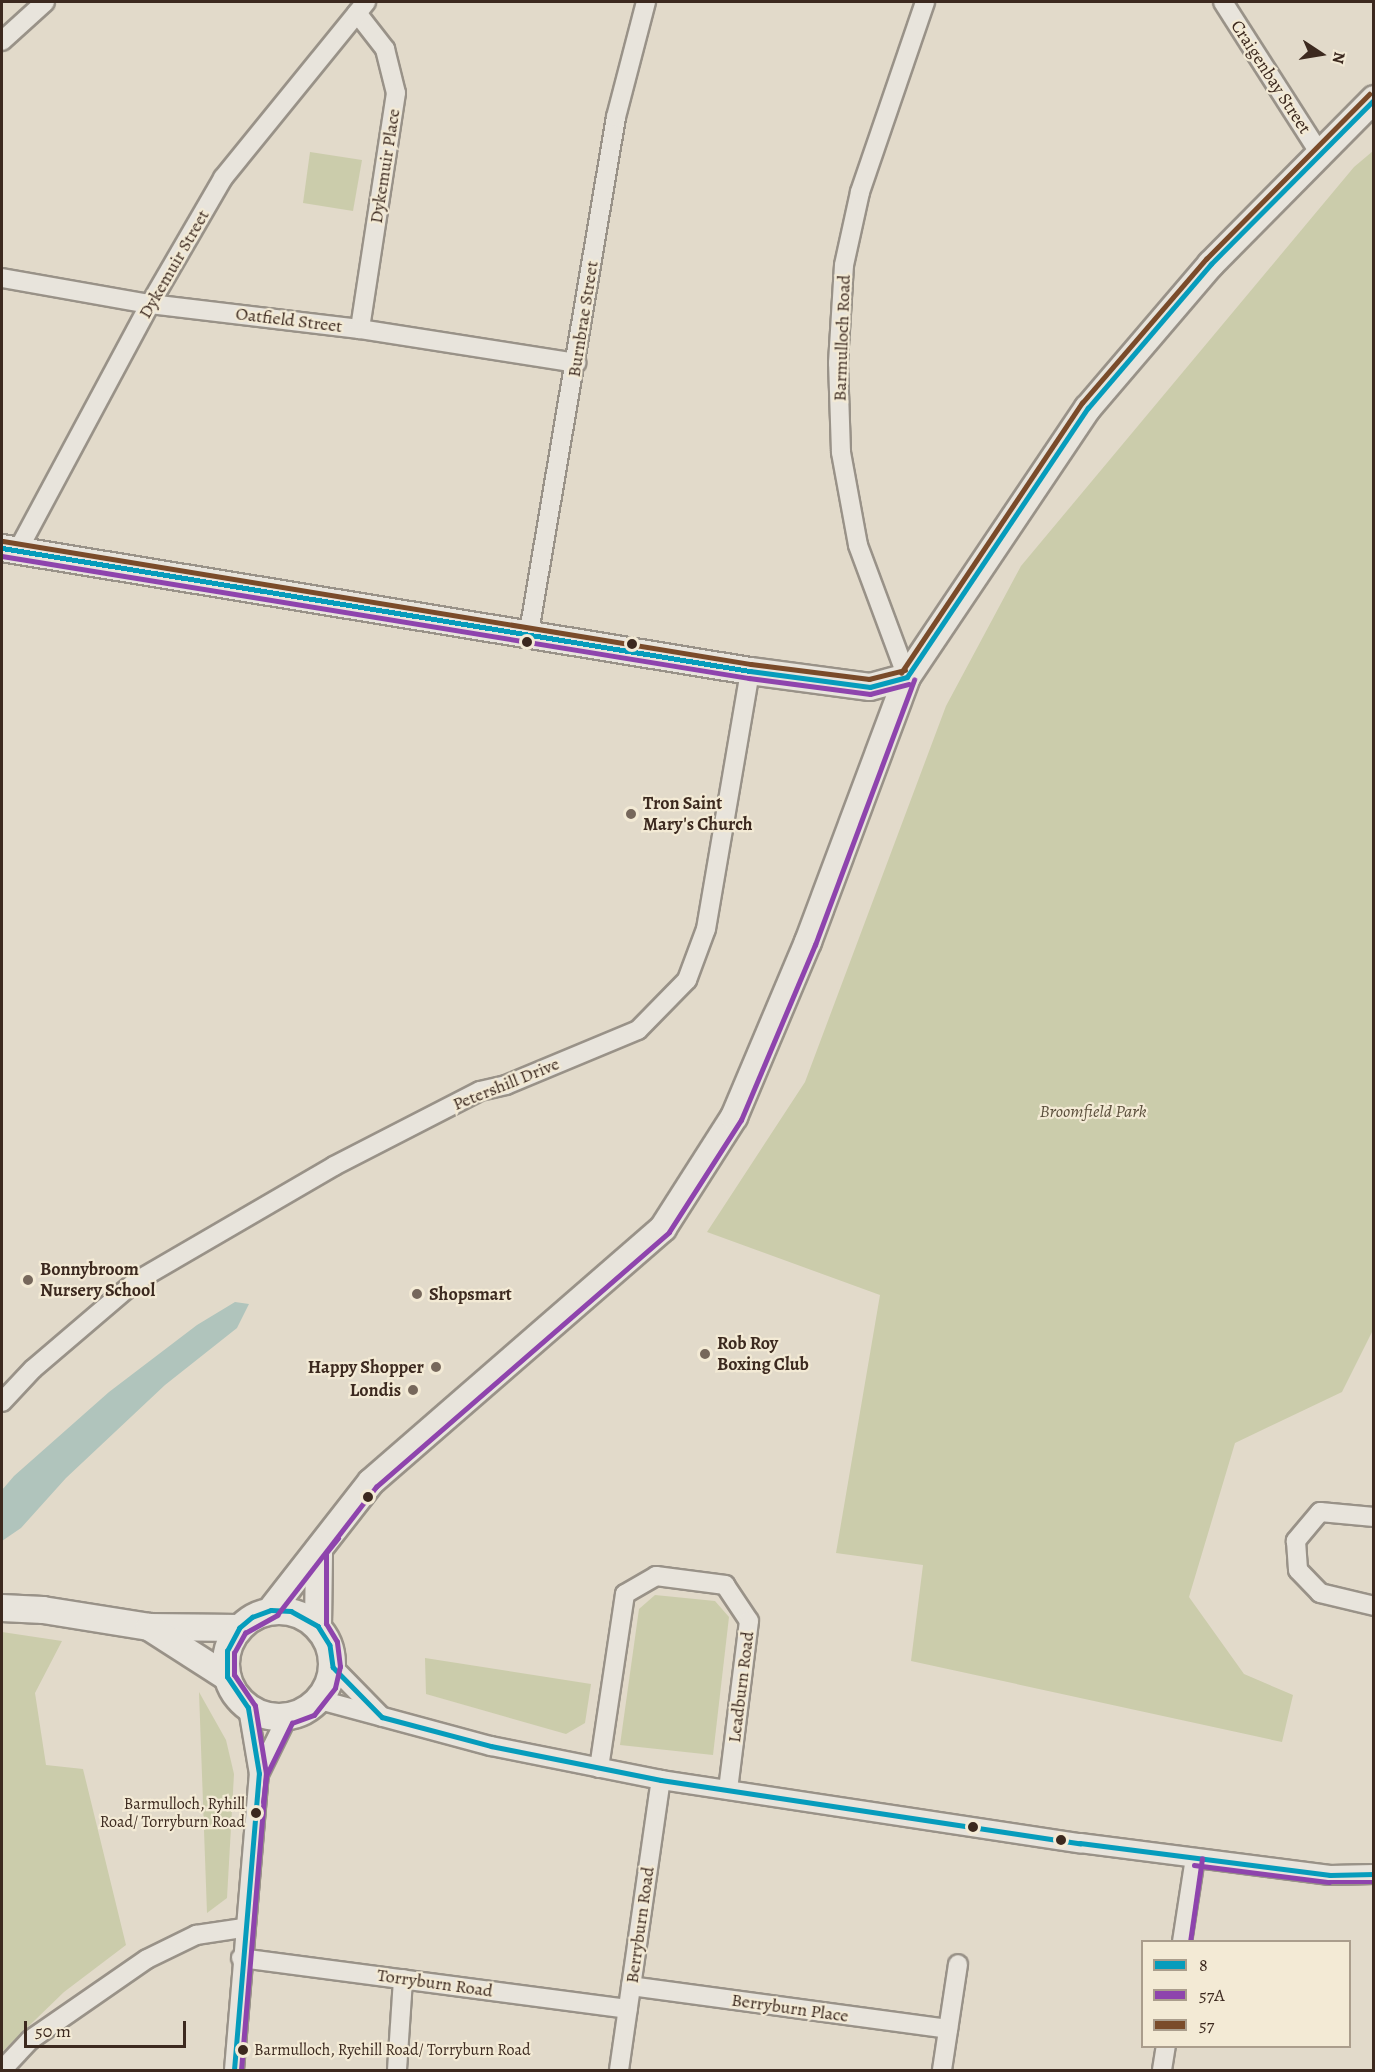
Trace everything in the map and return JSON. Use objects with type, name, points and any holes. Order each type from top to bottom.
[{"type":"street","points":[[2,41],[45,2]]},
{"type":"street","name":"Burnbrae Street","points":[[528,638],[616,117],[646,2]]},
{"type":"street","name":"Barmulloch Road","points":[[907,677],[858,545],[841,452],[838,363],[844,265],[860,192],[925,2]]},
{"type":"street","name":"Craigenbay Street","points":[[1223,2],[1319,152]]},
{"type":"street","name":"Dykemuir Street","points":[[10,549],[223,178],[361,7]]},
{"type":"street","name":"Dykemuir Place","points":[[360,329],[396,93],[385,49],[361,7]]},
{"type":"street","points":[[271,1610],[371,1482],[663,1228],[734,1117],[808,942],[907,677],[1088,408],[1211,264],[1319,152],[1374,99]]},
{"type":"street","name":"Oatfield Street","points":[[2,278],[150,304],[360,329],[576,363]]},
{"type":"street","points":[[10,549],[528,638],[750,671],[870,687],[907,677]]},
{"type":"street","name":"Petershill Drive","points":[[2,1402],[33,1369],[145,1276],[334,1166],[480,1091],[506,1085],[638,1030],[687,980],[706,929],[750,671]]},
{"type":"street","points":[[1374,1517],[1320,1512],[1296,1541],[1299,1570],[1320,1593],[1374,1606]]},
{"type":"street","points":[[318,1626],[319,1550]]},
{"type":"street","name":"Leadburn Road","points":[[599,1768],[625,1594],[656,1576],[725,1585],[749,1621],[728,1790]]},
{"type":"street","points":[[2,1608],[43,1610],[149,1627],[239,1628]]},
{"type":"street","points":[[271,1610],[291,1611],[318,1626],[330,1645],[333,1667],[328,1686],[320,1700],[309,1709],[287,1717],[269,1717],[248,1708],[237,1697],[227,1677],[227,1651],[239,1628],[252,1617],[271,1610]]},
{"type":"street","points":[[149,1627],[227,1677]]},
{"type":"street","points":[[333,1667],[382,1717]]},
{"type":"street","points":[[320,1700],[491,1746],[661,1780],[1195,1858],[1330,1875],[1374,1874]]},
{"type":"street","points":[[234,2070],[243,1928],[259,1774],[248,1708]]},
{"type":"street","points":[[259,1774],[287,1717]]},
{"type":"street","name":"Berryburn Road","points":[[619,2070],[661,1780]]},
{"type":"street","points":[[1182,1940],[1195,1858]]},
{"type":"street","points":[[2,2070],[30,2040],[147,1959],[196,1935],[243,1928]]},
{"type":"street","name":"Torryburn Road","points":[[241,1958],[628,2009]]},
{"type":"street","points":[[942,2070],[958,1964]]},
{"type":"street","points":[[397,2070],[403,1979]]},
{"type":"street","name":"Berryburn Place","points":[[631,1986],[948,2029]]},
{"type":"street","points":[[1162,2070],[1166,2048]]},
{"type":"green space","name":"Broomfield Park","points":[[1373,151],[1373,1330],[1342,1392],[1235,1443],[1189,1597],[1244,1674],[1293,1695],[1282,1742],[911,1661],[923,1565],[836,1553],[880,1295],[707,1232],[805,1082],[946,706],[1021,566],[1354,167]]},
{"type":"green space","points":[[310,152],[362,160],[353,211],[303,203]]},
{"type":"green space","points":[[655,1595],[715,1601],[729,1617],[713,1755],[620,1745],[639,1609]]},
{"type":"green space","points":[[2,1632],[62,1641],[35,1693],[46,1765],[83,1769],[126,1945],[64,1992],[2,2052]]},
{"type":"green space","points":[[425,1658],[591,1684],[585,1723],[566,1734],[426,1694]]},
{"type":"green space","points":[[199,1692],[226,1740],[234,1774],[227,1898],[207,1913]]},
{"type":"shaded area","points":[[235,1302],[249,1304],[237,1328],[165,1385],[66,1478],[21,1528],[2,1541],[2,1490],[14,1476],[109,1392],[197,1325]]},
{"type":"transit line","name":"57","points":[[901,673],[1082,403],[1206,259],[1369,94]]},
{"type":"transit line","name":"8","points":[[907,677],[1088,408],[1211,264],[1374,100]]},
{"type":"transit line","name":"57","points":[[3,541],[751,664],[869,679],[905,670]]},
{"type":"transit line","name":"8","points":[[2,548],[750,671],[870,687],[907,677]]},
{"type":"transit line","name":"57A","points":[[2,556],[749,678],[870,694],[909,684]]},
{"type":"transit line","name":"57A","points":[[241,2070],[266,1774],[255,1706],[234,1675],[234,1653],[245,1633],[277,1615],[376,1487],[669,1232],[741,1120],[815,945],[914,680]]},
{"type":"transit line","name":"57A","points":[[263,1802],[266,1776],[292,1723],[314,1715],[335,1688],[340,1667],[337,1642],[326,1624],[326,1553],[338,1538]]},
{"type":"transit line","name":"8","points":[[234,2070],[259,1774],[248,1708],[227,1677],[227,1651],[239,1628],[252,1617],[271,1610],[291,1611],[318,1626],[330,1645],[333,1667],[382,1717],[491,1746],[661,1780],[1080,1843],[1330,1875],[1374,1874]]},
{"type":"transit line","name":"57A","points":[[1190,1940],[1202,1859]]},
{"type":"transit line","name":"57A","points":[[1194,1865],[1329,1882],[1374,1882]]},
{"type":"place","name":"Tron Saint Mary's Church","points":[[631,814]]},
{"type":"place","name":"Bonnybroom Nursery School","points":[[28,1280]]},
{"type":"place","name":"Shopsmart","points":[[417,1294]]},
{"type":"place","name":"Rob Roy Boxing Club","points":[[705,1354]]},
{"type":"place","name":"Happy Shopper","points":[[436,1367]]},
{"type":"place","name":"Londis","points":[[413,1390]]},
{"type":"place","name":"Barmulloch, Ryhill Road/ Torryburn Road","points":[[256,1813]]},
{"type":"place","name":"Barmulloch, Ryehill Road/ Torryburn Road","points":[[243,2050]]}]
